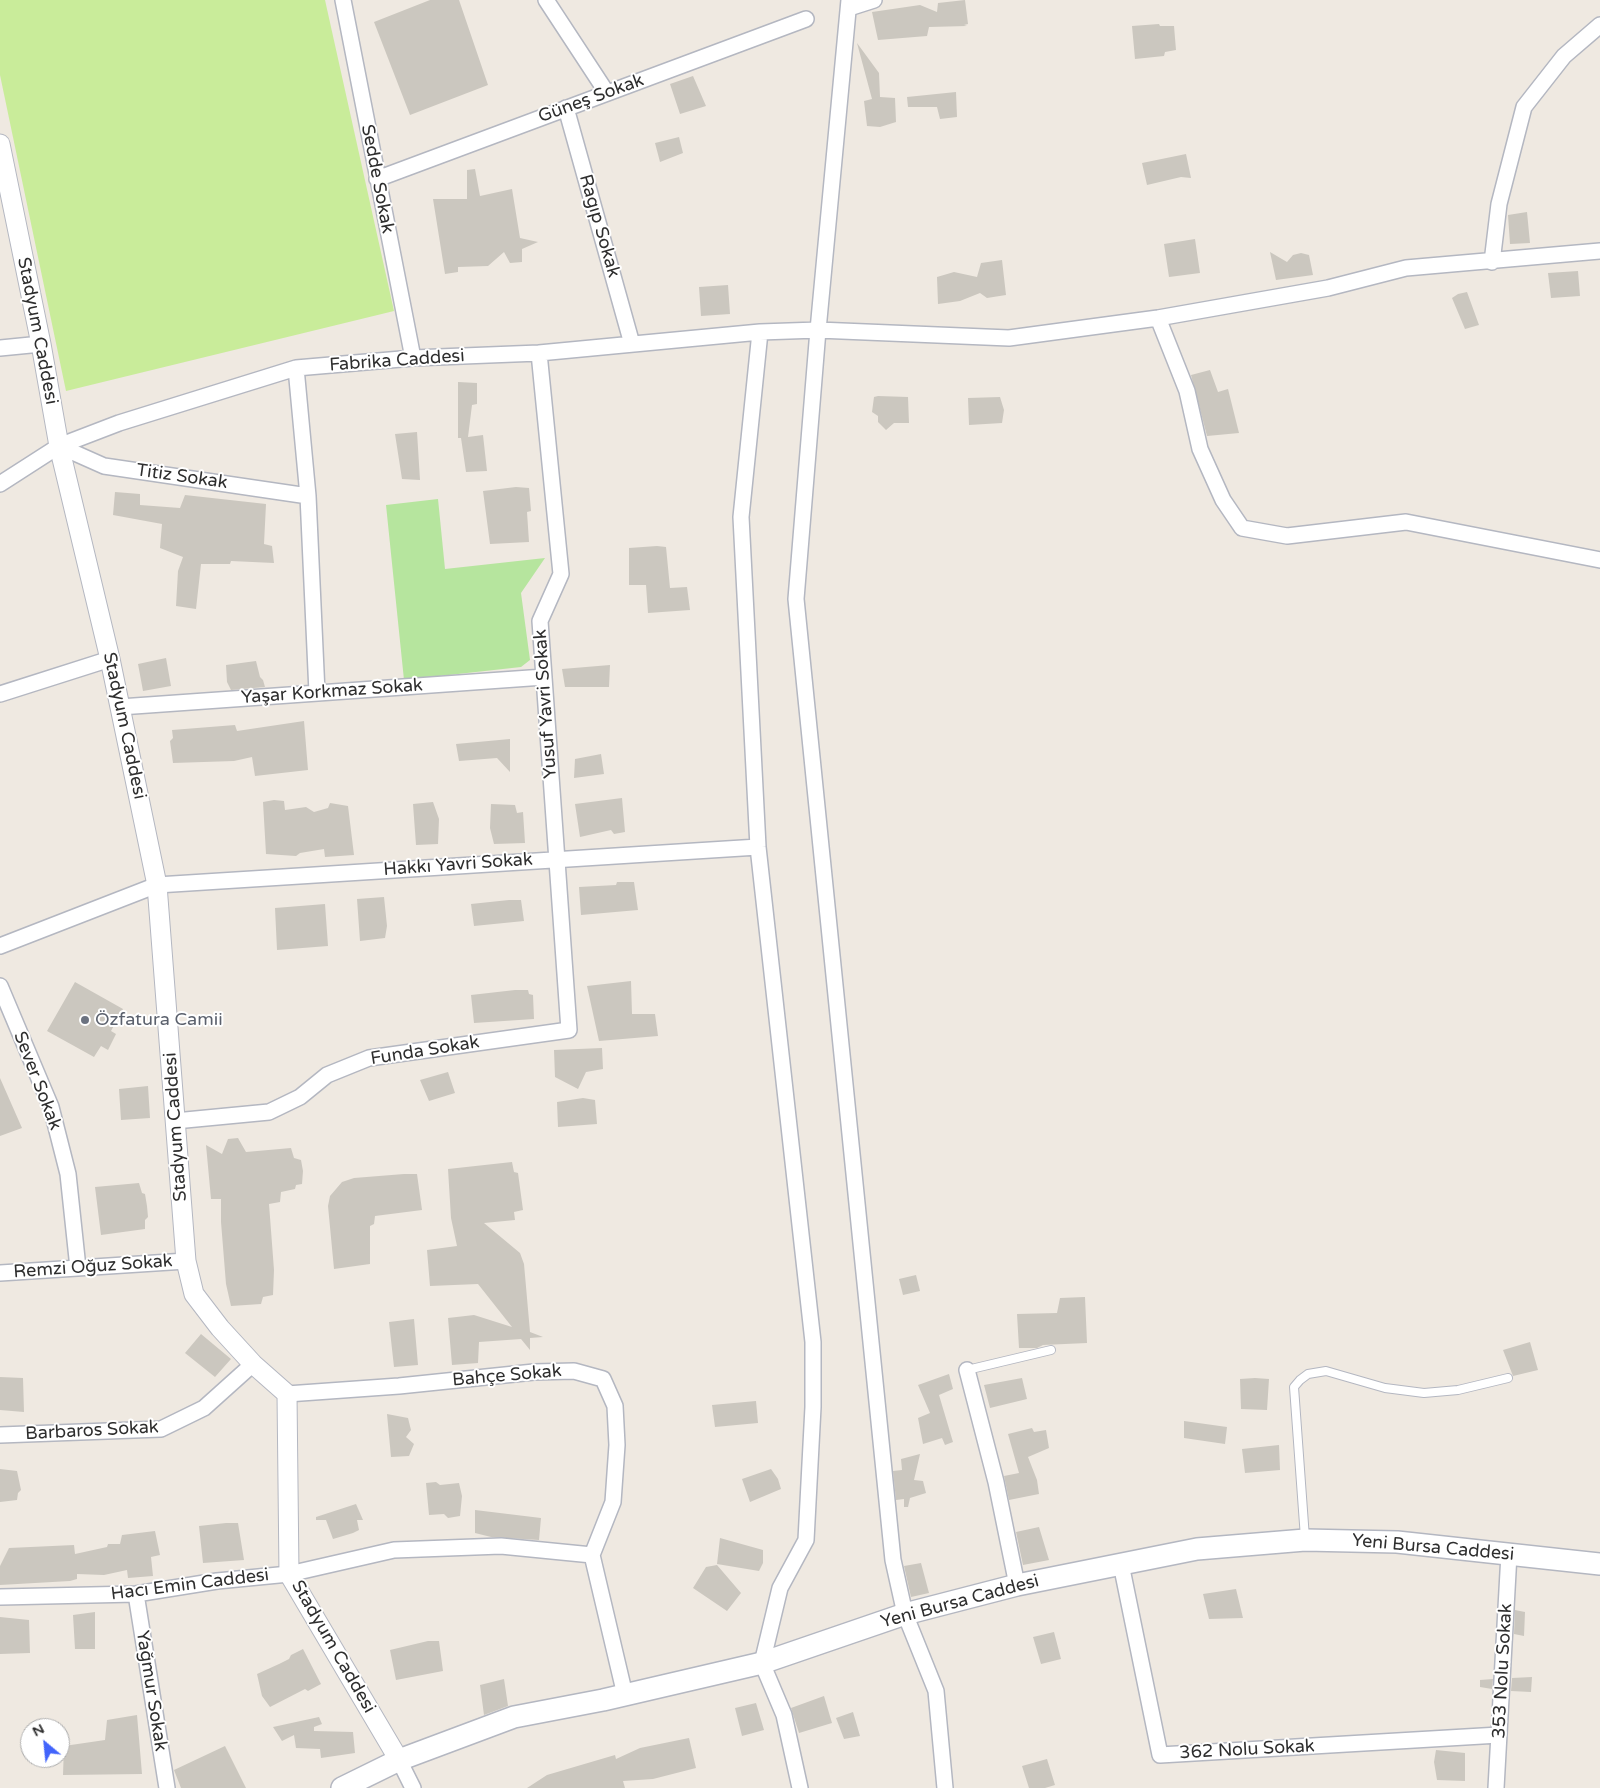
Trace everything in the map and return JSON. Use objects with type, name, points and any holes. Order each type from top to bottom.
[{"type":"main road","name":"Yeni Bursa Caddesi","points":[[342,1788],[399,1760],[514,1717],[625,1695],[762,1663],[905,1614],[1017,1585],[1197,1549],[1305,1540],[1397,1542],[1600,1564]]},
{"type":"street","name":"Sedde Sokak","points":[[343,0],[376,178],[413,358]]},
{"type":"street","points":[[546,0],[607,93]]},
{"type":"street","points":[[874,0],[849,4],[818,330],[796,599],[893,1560],[905,1614],[936,1690],[944,1788]]},
{"type":"street","name":"Güneş Sokak","points":[[376,178],[806,19]]},
{"type":"street","points":[[1492,262],[1500,204],[1524,107],[1564,56],[1600,25]]},
{"type":"street","name":"Ragıp Sokak","points":[[566,108],[632,344]]},
{"type":"street","name":"Stadyum Caddesi","points":[[0,144],[41,344],[59,446],[110,659],[157,885],[186,1261],[194,1294],[220,1328],[254,1364],[287,1394],[289,1574],[399,1760]]},
{"type":"street","name":"Fabrika Caddesi","points":[[0,484],[59,446],[118,423],[296,368],[413,358],[538,352],[760,332],[818,330],[1009,338],[1158,318],[1328,288],[1406,268],[1492,262],[1600,251]]},
{"type":"street","points":[[1158,318],[1187,391],[1200,449],[1223,500],[1242,528],[1287,536],[1406,522],[1600,560]]},
{"type":"street","points":[[760,332],[741,517],[758,847],[812,1332],[813,1361],[813,1407],[806,1540],[780,1588],[762,1663],[784,1715],[800,1788]]},
{"type":"street","points":[[0,348],[41,344]]},
{"type":"street","name":"Yusuf Yavri Sokak","points":[[538,352],[561,574],[540,621],[569,1030]]},
{"type":"street","points":[[296,368],[308,496],[317,692]]},
{"type":"street","name":"Titiz Sokak","points":[[59,446],[104,466],[308,496]]},
{"type":"street","points":[[0,694],[110,659]]},
{"type":"street","name":"Yaşar Korkmaz Sokak","points":[[120,707],[544,677]]},
{"type":"street","name":"Hakkı Yavri Sokak","points":[[1,943],[157,885],[557,858],[758,847]]},
{"type":"street","name":"Sever Sokak","points":[[0,986],[51,1107],[68,1174],[78,1268]]},
{"type":"street","name":"Funda Sokak","points":[[175,1120],[269,1112],[300,1097],[327,1075],[369,1058],[569,1030]]},
{"type":"street","name":"Remzi Oğuz Sokak","points":[[0,1273],[186,1261]]},
{"type":"street","name":"Barbaros Sokak","points":[[0,1435],[161,1430],[204,1408],[254,1364]]},
{"type":"street","points":[[968,1370],[996,1482],[1017,1585]]},
{"type":"street","name":"Bahçe Sokak","points":[[287,1394],[534,1372],[574,1371],[603,1379],[615,1406],[617,1445],[613,1502],[592,1555]]},
{"type":"street","name":"Hacı Emin Caddesi","points":[[0,1596],[136,1594],[218,1581],[289,1574],[394,1550],[501,1546],[592,1555]]},
{"type":"street","name":"353 Nolu Sokak","points":[[1496,1788],[1509,1554]]},
{"type":"street","points":[[592,1555],[625,1695]]},
{"type":"street","name":"362 Nolu Sokak","points":[[1120,1564],[1160,1755],[1499,1735]]},
{"type":"street","name":"Yağmur Sokak","points":[[136,1594],[167,1788]]},
{"type":"street","points":[[399,1760],[413,1788]]},
{"type":"lane","points":[[968,1370],[1051,1350]]},
{"type":"lane","points":[[1305,1540],[1294,1387],[1300,1380],[1308,1374],[1326,1371],[1385,1388],[1424,1393],[1458,1390],[1508,1378]]},
{"type":"green space","points":[[0,0],[325,0],[394,311],[66,391],[0,75]]},
{"type":"green space","points":[[438,499],[445,569],[545,558],[521,593],[530,660],[521,667],[404,680],[386,505]]},
{"type":"building","points":[[430,0],[459,0],[488,85],[410,115],[374,22]]},
{"type":"building","points":[[965,0],[968,24],[964,25],[967,26],[929,27],[927,36],[878,40],[872,12],[920,5],[937,12],[938,3]]},
{"type":"building","points":[[1159,24],[1160,26],[1174,26],[1176,50],[1165,52],[1164,56],[1135,59],[1132,26]]},
{"type":"building","points":[[857,43],[879,73],[880,97],[895,98],[896,122],[880,127],[867,126],[864,101],[872,99]]},
{"type":"building","points":[[693,76],[706,106],[680,114],[670,84]]},
{"type":"building","points":[[956,92],[957,117],[940,119],[937,107],[908,107],[907,97]]},
{"type":"building","points":[[679,137],[683,153],[660,162],[655,143]]},
{"type":"building","points":[[1186,154],[1191,178],[1181,177],[1147,185],[1142,163]]},
{"type":"building","points":[[475,169],[480,196],[512,189],[520,238],[538,242],[522,249],[522,262],[510,263],[504,252],[488,266],[458,267],[458,272],[445,274],[433,199],[467,199],[467,170]]},
{"type":"building","points":[[1527,212],[1530,243],[1510,244],[1508,215]]},
{"type":"building","points":[[1195,239],[1200,273],[1169,277],[1164,244]]},
{"type":"building","points":[[1270,252],[1287,262],[1293,255],[1301,253],[1309,255],[1313,275],[1276,280]]},
{"type":"building","points":[[1002,260],[1006,295],[987,298],[980,293],[960,301],[938,304],[937,277],[954,272],[977,277],[981,263]]},
{"type":"building","points":[[1578,271],[1580,296],[1551,298],[1548,273]]},
{"type":"building","points":[[728,285],[730,314],[701,316],[699,287]]},
{"type":"building","points":[[1467,292],[1479,325],[1465,329],[1452,298]]},
{"type":"building","points":[[1210,370],[1218,392],[1228,389],[1239,433],[1207,436],[1191,375]]},
{"type":"building","points":[[458,382],[477,383],[477,404],[472,405],[468,437],[483,435],[487,471],[466,472],[461,438],[458,438]]},
{"type":"building","points":[[874,397],[908,397],[909,423],[894,423],[886,430],[878,422],[878,416],[872,412]]},
{"type":"building","points":[[1000,397],[1004,410],[1002,423],[969,425],[968,398]]},
{"type":"building","points":[[417,432],[420,480],[402,479],[395,434]]},
{"type":"building","points":[[516,487],[529,488],[531,511],[527,512],[529,542],[490,544],[483,491]]},
{"type":"building","points":[[115,492],[140,494],[140,505],[180,508],[185,495],[266,504],[264,544],[272,546],[274,563],[231,561],[230,564],[201,564],[196,609],[176,606],[178,571],[183,557],[160,548],[162,524],[113,515]]},
{"type":"building","points":[[666,547],[670,588],[687,587],[690,610],[648,613],[646,585],[629,585],[629,548]]},
{"type":"building","points":[[166,658],[171,686],[143,691],[138,664]]},
{"type":"building","points":[[256,661],[265,687],[231,690],[227,682],[226,665]]},
{"type":"building","points":[[610,665],[609,687],[565,687],[562,669]]},
{"type":"building","points":[[304,721],[308,770],[255,776],[252,757],[234,761],[173,763],[170,741],[173,738],[172,730],[235,725],[237,731]]},
{"type":"building","points":[[510,739],[510,772],[497,758],[459,761],[456,744]]},
{"type":"building","points":[[601,754],[604,774],[574,778],[575,759]]},
{"type":"building","points":[[622,798],[625,832],[614,834],[611,830],[580,837],[575,804]]},
{"type":"building","points":[[284,801],[285,810],[306,807],[314,812],[328,808],[330,803],[348,806],[354,855],[325,857],[324,849],[300,853],[296,856],[266,854],[263,802]]},
{"type":"building","points":[[433,802],[439,819],[438,844],[416,845],[413,804]]},
{"type":"building","points":[[491,804],[515,805],[517,813],[523,812],[525,843],[494,844],[490,828]]},
{"type":"building","points":[[617,882],[634,882],[638,910],[581,915],[579,887],[616,885]]},
{"type":"building","points":[[384,897],[387,926],[385,938],[360,941],[357,899]]},
{"type":"building","points":[[521,900],[524,921],[474,926],[471,904]]},
{"type":"building","points":[[325,904],[328,946],[277,950],[275,908]]},
{"type":"building","points":[[631,981],[632,1014],[655,1014],[658,1036],[599,1041],[587,986]]},
{"type":"building","name":"Özfatura Camii","points":[[75,982],[123,1009],[111,1031],[116,1034],[108,1050],[101,1046],[94,1057],[47,1031]]},
{"type":"building","points":[[528,990],[529,994],[533,995],[534,1019],[474,1023],[471,995]]},
{"type":"building","points":[[602,1048],[603,1069],[586,1072],[578,1089],[555,1077],[554,1050]]},
{"type":"building","points":[[448,1072],[455,1093],[429,1101],[420,1080]]},
{"type":"building","points":[[0,1078],[22,1128],[0,1136]]},
{"type":"building","points":[[148,1086],[150,1118],[121,1120],[119,1089]]},
{"type":"building","points":[[583,1098],[595,1100],[597,1124],[558,1127],[557,1102]]},
{"type":"building","points":[[238,1138],[246,1152],[291,1148],[294,1158],[301,1160],[303,1171],[302,1184],[296,1185],[295,1189],[281,1192],[280,1202],[269,1204],[274,1270],[273,1295],[263,1297],[261,1304],[231,1306],[226,1284],[221,1199],[211,1199],[206,1145],[222,1154],[228,1139]]},
{"type":"building","points":[[512,1162],[514,1172],[518,1173],[523,1210],[514,1212],[515,1220],[484,1223],[520,1253],[524,1264],[530,1332],[543,1337],[530,1338],[530,1350],[521,1339],[479,1342],[478,1363],[452,1365],[448,1318],[474,1315],[512,1327],[478,1284],[430,1286],[427,1250],[457,1246],[451,1218],[448,1169]]},
{"type":"building","points":[[417,1174],[422,1210],[375,1216],[374,1224],[370,1226],[370,1264],[334,1269],[328,1206],[330,1196],[342,1182],[354,1178]]},
{"type":"building","points":[[139,1183],[142,1193],[145,1194],[147,1206],[148,1217],[145,1220],[145,1229],[101,1235],[95,1187]]},
{"type":"building","points":[[916,1275],[920,1291],[903,1295],[899,1279]]},
{"type":"building","points":[[1085,1297],[1087,1343],[1019,1348],[1017,1314],[1057,1313],[1060,1298]]},
{"type":"building","points":[[414,1319],[418,1365],[394,1367],[389,1322]]},
{"type":"building","points":[[201,1334],[231,1359],[215,1377],[185,1353]]},
{"type":"building","points":[[1530,1342],[1538,1370],[1513,1376],[1503,1350]]},
{"type":"building","points":[[949,1374],[953,1389],[939,1395],[953,1442],[945,1445],[942,1438],[923,1444],[918,1418],[930,1413],[918,1385]]},
{"type":"building","points":[[0,1377],[23,1378],[24,1412],[0,1410]]},
{"type":"building","points":[[1022,1378],[1027,1399],[990,1408],[984,1385]]},
{"type":"building","points":[[1240,1379],[1269,1379],[1267,1410],[1241,1409]]},
{"type":"building","points":[[756,1401],[758,1423],[715,1427],[712,1405]]},
{"type":"building","points":[[387,1414],[408,1418],[411,1430],[406,1437],[414,1444],[409,1456],[391,1457]]},
{"type":"building","points":[[1184,1421],[1227,1427],[1225,1444],[1184,1438]]},
{"type":"building","points":[[1032,1428],[1034,1432],[1046,1430],[1049,1448],[1028,1457],[1037,1480],[1039,1494],[1009,1500],[1004,1476],[1019,1473],[1008,1434]]},
{"type":"building","points":[[1279,1445],[1280,1470],[1245,1473],[1242,1449]]},
{"type":"building","points":[[920,1454],[914,1480],[923,1481],[926,1493],[910,1498],[908,1507],[904,1507],[904,1499],[896,1500],[893,1471],[902,1470],[901,1459]]},
{"type":"building","points":[[0,1469],[17,1471],[21,1490],[18,1493],[17,1500],[0,1502]]},
{"type":"building","points":[[771,1469],[778,1479],[781,1489],[750,1502],[742,1479]]},
{"type":"building","points":[[436,1482],[440,1485],[459,1483],[462,1496],[460,1516],[448,1518],[444,1514],[429,1515],[426,1483]]},
{"type":"building","points":[[356,1504],[363,1520],[357,1520],[359,1530],[353,1533],[333,1539],[326,1520],[316,1520],[316,1517]]},
{"type":"building","points":[[475,1510],[541,1518],[539,1540],[491,1537],[475,1533]]},
{"type":"building","points":[[238,1523],[244,1560],[203,1563],[199,1526]]},
{"type":"building","points":[[1039,1527],[1049,1560],[1023,1565],[1016,1532]]},
{"type":"building","points":[[155,1531],[160,1555],[151,1557],[153,1576],[128,1578],[127,1570],[104,1575],[77,1574],[77,1579],[70,1581],[0,1585],[0,1566],[9,1548],[74,1545],[75,1554],[107,1547],[108,1544],[120,1544],[122,1535]]},
{"type":"building","points":[[720,1538],[763,1550],[763,1563],[759,1571],[717,1564]]},
{"type":"building","points":[[921,1563],[929,1593],[911,1597],[904,1566]]},
{"type":"building","points":[[717,1565],[741,1593],[727,1611],[693,1588],[706,1567]]},
{"type":"building","points":[[1236,1589],[1243,1618],[1209,1619],[1203,1594]]},
{"type":"building","points":[[1515,1610],[1525,1612],[1524,1636],[1514,1634]]},
{"type":"building","points":[[95,1612],[95,1649],[75,1649],[73,1615]]},
{"type":"building","points":[[0,1617],[29,1620],[30,1653],[0,1654]]},
{"type":"building","points":[[1054,1632],[1061,1659],[1041,1664],[1033,1637]]},
{"type":"building","points":[[428,1641],[439,1641],[443,1671],[396,1680],[390,1650]]},
{"type":"building","points":[[303,1649],[321,1684],[308,1691],[305,1689],[270,1707],[262,1696],[257,1674],[289,1659],[291,1655]]},
{"type":"building","points":[[1532,1677],[1531,1692],[1511,1691],[1512,1678]]},
{"type":"building","points":[[504,1679],[508,1706],[484,1715],[480,1685]]},
{"type":"building","points":[[1493,1679],[1492,1689],[1480,1687],[1480,1680]]},
{"type":"building","points":[[824,1696],[832,1723],[799,1733],[791,1708]]},
{"type":"building","points":[[756,1703],[764,1730],[742,1736],[735,1708]]},
{"type":"building","points":[[853,1712],[860,1736],[844,1739],[836,1718]]},
{"type":"building","points":[[137,1715],[142,1774],[63,1775],[63,1768],[70,1768],[70,1745],[105,1740],[107,1720]]},
{"type":"building","points":[[319,1717],[322,1724],[314,1727],[314,1731],[353,1732],[355,1753],[321,1758],[320,1749],[296,1748],[294,1735],[282,1741],[273,1727]]},
{"type":"building","points":[[689,1738],[696,1768],[653,1779],[623,1781],[625,1788],[527,1788],[547,1775],[615,1755],[616,1759],[640,1748]]},
{"type":"building","points":[[225,1746],[246,1788],[181,1788],[174,1770]]},
{"type":"building","points":[[1436,1750],[1465,1753],[1465,1781],[1437,1780],[1434,1762]]},
{"type":"building","points":[[1047,1759],[1055,1785],[1045,1788],[1029,1788],[1022,1766]]},
{"type":"place","name":"Özfatura Camii","points":[[85,1020]]}]
